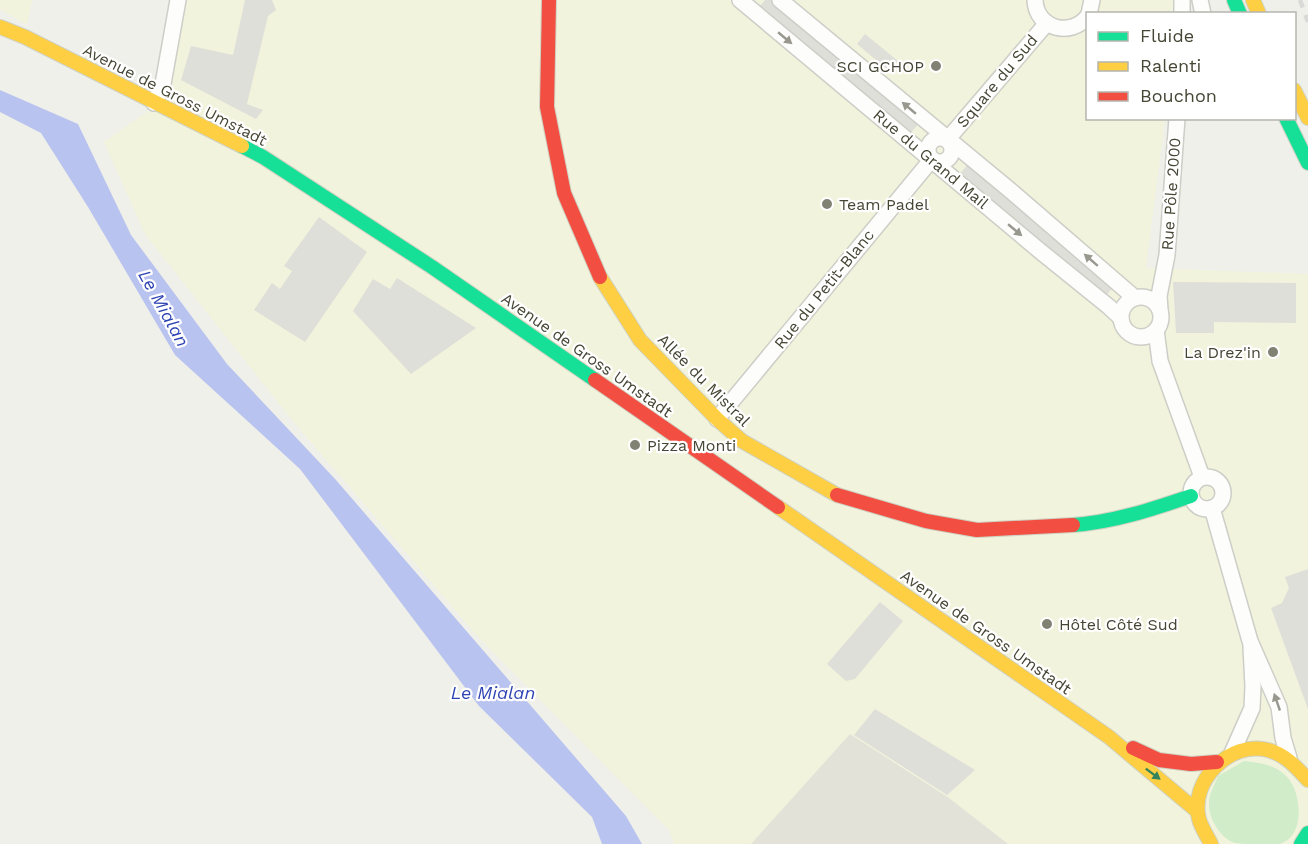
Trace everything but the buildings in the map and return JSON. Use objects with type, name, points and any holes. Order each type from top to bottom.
[{"type":"main road","name":"Allée du Mistral","points":[[549,0],[547,107],[564,193],[601,279],[640,340],[717,419],[742,441],[834,494],[926,521],[977,530],[1089,524],[1145,512],[1191,496]]},
{"type":"main road","name":"Avenue de Gross Umstadt","points":[[0,20],[25,37]]},
{"type":"main road","name":"Avenue de Gross Umstadt","points":[[0,27],[25,37],[263,157],[432,267],[1109,737],[1197,810]]},
{"type":"main road","points":[[1296,94],[1308,118]]},
{"type":"main road","points":[[1287,120],[1308,163]]},
{"type":"main road","name":"Avenue de Gross Umstadt","points":[[1109,737],[1159,760],[1191,764],[1217,762]]},
{"type":"main road","points":[[1211,844],[1200,824],[1197,810],[1202,784],[1208,772],[1217,762],[1232,753],[1251,748],[1271,750],[1289,758],[1300,767],[1308,780]]},
{"type":"main road","points":[[1301,844],[1308,833]]},
{"type":"street","points":[[154,103],[163,84],[178,0]]},
{"type":"street","name":"Rue du Grand Mail","points":[[740,0],[1121,318]]},
{"type":"street","name":"Rue du Grand Mail","points":[[780,0],[1137,298]]},
{"type":"street","name":"Square du Sud","points":[[1035,0],[1037,13],[1056,28],[1072,28],[1086,17]]},
{"type":"street","name":"Square du Sud","points":[[947,140],[1047,23]]},
{"type":"street","name":"Rue Pôle 2000","points":[[1160,310],[1159,296],[1167,255],[1177,120]]},
{"type":"street","name":"Rue du Petit-Blanc","points":[[717,419],[932,159],[928,152],[929,144],[936,138],[947,140]]},
{"type":"street","name":"Rue Pôle 2000","points":[[1137,298],[1163,268]]},
{"type":"street","points":[[1160,361],[1137,337],[1126,330],[1121,318],[1125,306],[1137,298],[1150,299],[1160,310],[1161,317],[1156,330],[1160,361],[1202,477]]},
{"type":"street","points":[[1137,337],[1144,337],[1156,330]]},
{"type":"street","points":[[1202,477],[1213,477],[1222,484],[1224,496],[1222,502],[1212,508],[1199,507],[1191,496],[1192,485],[1202,477]]},
{"type":"street","points":[[1212,508],[1250,641],[1279,707],[1283,738],[1289,758]]},
{"type":"street","points":[[1232,753],[1252,708],[1250,641]]},
{"type":"shaded area","points":[[0,0],[32,0],[27,25],[0,9]]},
{"type":"shaded area","points":[[184,0],[1173,0],[1172,12],[1086,12],[1086,120],[1165,120],[1146,268],[1308,274],[1308,844],[674,844],[669,830],[479,638],[292,420],[145,234],[104,142],[167,98]]},
{"type":"shaded area","points":[[245,0],[272,0],[276,10],[268,16],[247,104],[263,110],[256,119],[181,80],[191,46],[233,55]]},
{"type":"shaded area","points":[[765,0],[772,0],[919,123],[910,134],[759,7]]},
{"type":"shaded area","points":[[865,34],[898,61],[889,71],[857,44]]},
{"type":"shaded area","points":[[968,164],[1114,286],[1105,297],[959,175]]},
{"type":"shaded area","points":[[319,217],[367,252],[305,342],[254,310],[272,283],[280,289],[292,271],[284,266]]},
{"type":"shaded area","points":[[397,278],[476,328],[411,374],[353,311],[373,279],[390,289]]},
{"type":"shaded area","points":[[1173,282],[1296,283],[1296,323],[1214,322],[1214,333],[1176,333]]},
{"type":"shaded area","points":[[1308,569],[1308,709],[1271,608],[1282,603],[1289,588],[1285,577]]},
{"type":"shaded area","points":[[880,602],[903,621],[855,679],[846,681],[827,664]]},
{"type":"shaded area","points":[[875,709],[975,770],[947,795],[854,735]]},
{"type":"shaded area","points":[[850,734],[949,798],[1008,844],[751,844]]},
{"type":"green space","points":[[1244,761],[1274,767],[1285,775],[1294,788],[1299,811],[1296,827],[1293,834],[1280,844],[1235,843],[1224,837],[1213,821],[1209,799],[1218,776]]},
{"type":"water","name":"Le Mialan","points":[[0,90],[78,124],[131,235],[227,364],[336,480],[626,816],[642,844],[602,844],[592,817],[479,706],[300,469],[175,355],[88,207],[41,133],[0,112]]},
{"type":"railway","points":[[1300,0],[1308,22]]},
{"type":"traffic: fast","points":[[1234,0],[1239,12]]},
{"type":"traffic: fast","points":[[1287,120],[1308,163]]},
{"type":"traffic: fast","points":[[242,146],[263,157],[432,267],[595,380]]},
{"type":"traffic: fast","points":[[1073,525],[1118,518],[1191,496]]},
{"type":"traffic: fast","points":[[1301,844],[1308,833]]},
{"type":"traffic: slow","points":[[1253,0],[1258,12]]},
{"type":"traffic: slow","points":[[0,27],[25,37],[242,146]]},
{"type":"traffic: slow","points":[[1296,94],[1308,118]]},
{"type":"traffic: slow","points":[[600,277],[640,340],[717,419],[742,441],[837,495]]},
{"type":"traffic: slow","points":[[778,507],[1109,737],[1197,811]]},
{"type":"traffic: slow","points":[[1211,844],[1199,819],[1200,791],[1206,778],[1227,757],[1240,751],[1268,750],[1285,758],[1308,780]]},
{"type":"traffic: jam","points":[[549,0],[547,107],[564,193],[600,277]]},
{"type":"traffic: jam","points":[[595,380],[778,507]]},
{"type":"traffic: jam","points":[[837,495],[926,521],[977,530],[1073,525]]},
{"type":"traffic: jam","points":[[1133,748],[1159,760],[1191,764],[1217,762]]},
{"type":"place","name":"SCI GCHOP","points":[[936,66]]},
{"type":"place","name":"Team Padel","points":[[827,204]]},
{"type":"place","name":"La Drez'in","points":[[1273,352]]},
{"type":"place","name":"Pizza Monti","points":[[635,445]]},
{"type":"place","name":"Hôtel Côté Sud","points":[[1047,624]]}]
